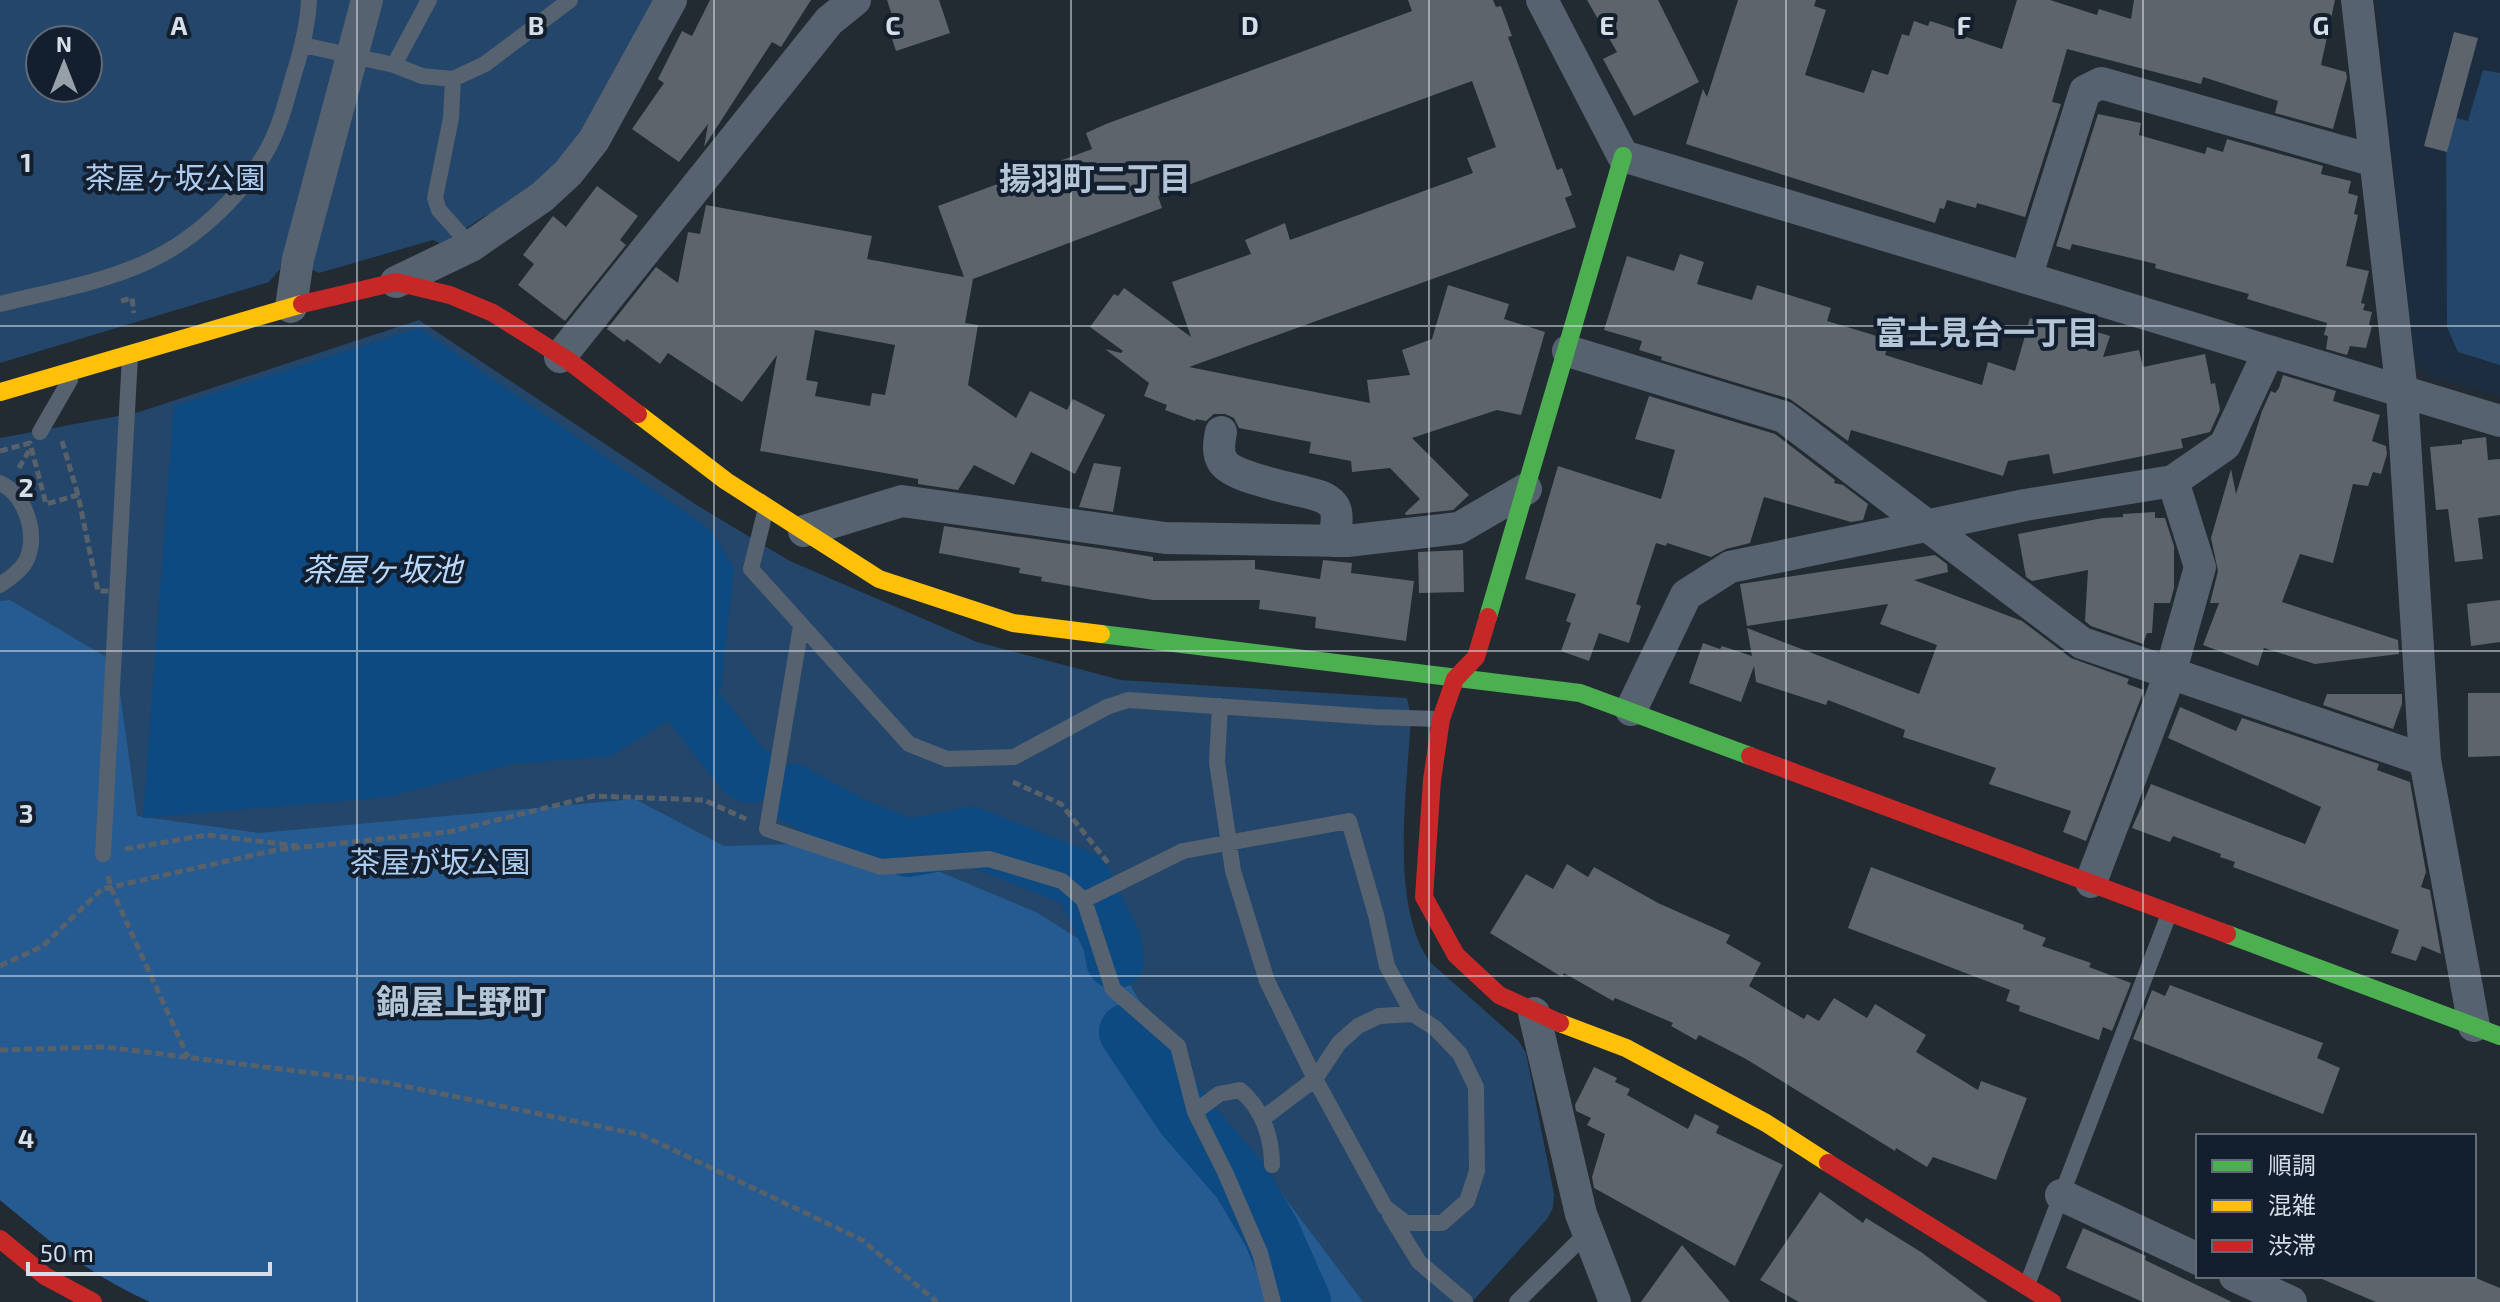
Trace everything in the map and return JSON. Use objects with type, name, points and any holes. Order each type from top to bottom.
[{"type":"street","points":[[291,307],[298,259],[367,0]]},
{"type":"street","points":[[0,392],[291,307],[396,282],[471,246],[542,197],[568,173],[594,140],[671,0]]},
{"type":"street","points":[[560,357],[829,21],[855,0]]},
{"type":"street","points":[[1542,0],[1623,156],[1476,657],[1455,679],[1441,719],[1432,780],[1424,897],[1456,955],[1499,995],[1534,1013],[1626,1048],[1766,1123],[1908,1215],[2052,1302]]},
{"type":"street","points":[[2357,0],[2402,393],[2425,760],[2487,1031]]},
{"type":"street","points":[[2026,278],[2085,91],[2101,83],[2375,161]]},
{"type":"street","points":[[1623,156],[2500,421]]},
{"type":"street","points":[[396,282],[450,295],[493,313],[560,357],[726,481],[879,579],[1013,623],[1580,693],[2487,1031]]},
{"type":"street","points":[[1568,351],[1784,417],[2082,643],[2425,760]]},
{"type":"street","points":[[1631,710],[1686,595],[1730,567],[2025,505],[2173,481],[2225,445],[2269,351]]},
{"type":"street","points":[[1221,432],[1218,445],[1221,460],[1228,467],[1248,476],[1321,497],[1333,505],[1337,516],[1334,541]]},
{"type":"street","points":[[2091,882],[2170,674],[2200,567],[2173,481]]},
{"type":"street","points":[[804,531],[902,501],[1165,538],[1334,541],[1459,528],[1526,489]]},
{"type":"street","points":[[1534,1013],[1581,1214],[1615,1302]]},
{"type":"street","points":[[2061,1195],[2196,1258]]},
{"type":"street","points":[[0,1239],[45,1276],[93,1302]]},
{"type":"street","points":[[2239,1278],[2291,1302]]},
{"type":"lane","points":[[0,304],[89,282],[146,263],[194,235],[233,196],[266,152],[303,45],[309,0]]},
{"type":"lane","points":[[394,65],[429,0]]},
{"type":"lane","points":[[303,45],[394,65],[422,76],[453,79],[485,64],[570,0]]},
{"type":"lane","points":[[453,79],[451,118],[435,198],[439,210],[471,246]]},
{"type":"lane","points":[[103,854],[130,354]]},
{"type":"lane","points":[[40,432],[77,368]]},
{"type":"lane","points":[[0,585],[15,574],[27,559],[30,536],[25,508],[4,485]]},
{"type":"lane","points":[[766,506],[751,569],[909,744],[947,759],[1014,757],[1107,707],[1128,700],[1441,719]]},
{"type":"lane","points":[[801,626],[767,829],[881,867],[989,859],[1062,881],[1084,900],[1113,989],[1178,1046],[1195,1112],[1260,1253],[1273,1302]]},
{"type":"lane","points":[[1220,706],[1217,762],[1233,871],[1267,981],[1315,1079],[1419,1262],[1465,1301]]},
{"type":"lane","points":[[1084,900],[1183,851],[1349,821],[1387,966],[1413,1014],[1435,1028],[1460,1054],[1476,1087],[1477,1171],[1467,1201],[1442,1223],[1406,1223],[1385,1207]]},
{"type":"lane","points":[[2026,1287],[2170,913]]},
{"type":"lane","points":[[1262,1119],[1315,1079],[1339,1043],[1358,1026],[1379,1016],[1413,1014]]},
{"type":"lane","points":[[1195,1112],[1219,1094],[1240,1090],[1252,1099],[1262,1119],[1272,1146],[1272,1165]]},
{"type":"lane","points":[[1517,1302],[1588,1232]]},
{"type":"path","points":[[117,302],[132,298],[135,319]]},
{"type":"path","points":[[53,409],[78,495],[98,591],[118,591]]},
{"type":"path","points":[[4,485],[40,432]]},
{"type":"path","points":[[0,451],[30,443],[46,504],[78,495]]},
{"type":"path","points":[[1014,757],[1009,780],[1061,804],[1122,882]]},
{"type":"path","points":[[0,966],[43,946],[102,889],[276,850],[448,832],[594,796],[704,800],[767,829]]},
{"type":"path","points":[[103,854],[207,835],[307,847]]},
{"type":"path","points":[[111,888],[188,1057]]},
{"type":"path","points":[[0,1050],[105,1047],[384,1082],[642,1135],[862,1240],[937,1302]]},
{"type":"shaded area","points":[[2376,0],[2500,0],[2500,397],[2424,375],[2414,362]]},
{"type":"green space","name":"茶屋ヶ坂公園","points":[[0,0],[355,0],[280,269],[269,282],[0,363]]},
{"type":"green space","name":"茶屋ヶ坂公園","points":[[380,0],[656,0],[598,110],[560,164],[502,209],[483,217],[442,244],[433,240],[319,273],[311,269]]},
{"type":"green space","points":[[2483,70],[2500,73],[2500,365],[2458,352],[2447,327],[2446,115],[2468,121]]},
{"type":"green space","name":"茶屋が坂公園","points":[[419,320],[695,504],[790,561],[977,642],[1121,680],[1407,698],[1411,716],[1404,844],[1409,910],[1418,939],[1431,963],[1518,1040],[1526,1053],[1554,1194],[1553,1208],[1547,1219],[1472,1302],[150,1302],[69,1257],[0,1200],[0,438],[139,412]]},
{"type":"green space","points":[[10,600],[116,663],[137,816],[259,833],[635,799],[724,846],[868,842],[1036,912],[1117,963],[1185,1077],[1267,1174],[1363,1302],[150,1302],[129,1292],[72,1257],[0,1200],[0,601]]},
{"type":"water","name":"茶屋ヶ坂池","points":[[419,328],[711,530],[734,569],[721,688],[611,756],[512,764],[388,797],[143,818],[174,406]]},
{"type":"building","points":[[710,0],[811,0],[781,47],[772,42],[704,147],[708,124],[679,162],[632,129],[664,83],[658,79],[682,31],[692,36]]},
{"type":"building","points":[[887,0],[939,0],[950,33],[896,51],[887,23],[894,21]]},
{"type":"building","points":[[1408,0],[1493,0],[1496,7],[1501,6],[1512,36],[1508,37],[1557,170],[1562,168],[1572,195],[1565,198],[1576,227],[1189,367],[1370,403],[1367,380],[1410,375],[1402,350],[1432,339],[1448,285],[1509,304],[1504,319],[1545,332],[1521,415],[1497,410],[1412,438],[1469,495],[1453,510],[1406,515],[1420,499],[1390,468],[1352,472],[1351,461],[1309,453],[1311,442],[1239,428],[1234,418],[1225,414],[1214,414],[1206,421],[1195,421],[1165,410],[1167,405],[1144,396],[1149,383],[1105,349],[1123,351],[1090,327],[1114,294],[1118,296],[1124,288],[1191,337],[1172,282],[1251,254],[1245,240],[1285,223],[1290,240],[1473,173],[1467,158],[1496,147],[1472,81],[1158,196],[1162,208],[973,279],[965,323],[978,325],[968,385],[1016,418],[1030,391],[1067,410],[1073,399],[1105,415],[1075,474],[1031,452],[1014,485],[974,465],[958,490],[918,484],[918,479],[760,451],[777,355],[742,402],[668,353],[660,364],[627,339],[624,342],[607,329],[656,267],[678,283],[688,232],[700,234],[706,205],[872,236],[867,259],[964,277],[938,206],[1092,149],[1086,133],[1106,124],[1412,11]],"holes":[[[815,330],[895,345],[885,395],[872,393],[870,406],[815,396],[818,382],[806,380]]]},
{"type":"building","points":[[1587,0],[1658,0],[1699,82],[1634,116],[1603,59],[1617,52]]},
{"type":"building","points":[[1738,0],[1816,0],[1814,6],[1826,10],[1805,75],[1864,93],[1872,70],[1888,75],[1902,34],[1909,36],[1914,21],[1928,26],[1930,21],[1955,29],[1954,33],[2002,49],[2017,0],[2050,0],[2097,15],[2099,9],[2131,19],[2134,0],[2335,0],[2321,65],[2346,72],[2347,78],[2333,129],[2275,113],[2278,101],[2203,77],[2201,84],[2067,49],[2052,102],[2061,104],[2025,217],[1977,203],[1976,208],[1947,200],[1944,209],[1940,208],[1935,223],[1686,144],[1703,89],[1707,97]]},
{"type":"building","points":[[2454,32],[2478,38],[2447,152],[2424,146]]},
{"type":"building","points":[[2098,114],[2141,123],[2139,135],[2205,154],[2207,147],[2223,152],[2227,139],[2323,166],[2321,174],[2351,181],[2348,193],[2358,196],[2354,214],[2358,215],[2346,266],[2369,271],[2361,303],[2365,304],[2363,310],[2372,312],[2366,348],[2350,346],[2347,355],[2326,349],[2328,336],[2324,335],[2327,323],[2247,299],[2249,294],[2155,268],[2156,264],[2072,244],[2070,250],[2056,246]]},
{"type":"building","points":[[597,186],[638,216],[620,240],[626,245],[565,321],[518,285],[534,264],[523,255],[553,216],[566,227]]},
{"type":"building","points":[[1680,254],[1704,262],[1697,284],[1752,300],[1757,285],[1831,308],[1827,321],[1890,340],[1885,355],[1982,385],[1988,362],[2015,371],[2030,318],[2050,324],[2052,318],[2110,336],[2103,357],[2139,350],[2143,367],[2205,354],[2220,410],[2210,432],[2181,439],[2183,448],[2053,474],[2049,454],[2008,461],[2003,476],[1851,430],[1848,441],[1790,399],[1661,360],[1662,357],[1639,350],[1642,341],[1604,330],[1627,256],[1674,271]]},
{"type":"building","points":[[2283,375],[2336,391],[2333,401],[2380,415],[2372,441],[2386,446],[2387,454],[2381,474],[2373,472],[2368,486],[2353,484],[2333,563],[2300,554],[2282,602],[2398,640],[2399,654],[2315,664],[2264,648],[2258,666],[2203,645],[2219,603],[2210,603],[2218,571],[2211,538],[2231,469],[2236,494],[2262,411],[2271,391],[2275,393],[2279,388]]},
{"type":"building","points":[[1649,396],[1775,434],[1835,480],[1834,483],[1843,485],[1868,504],[1863,520],[1851,522],[1764,497],[1750,543],[1726,549],[1711,557],[1667,543],[1666,546],[1656,543],[1636,604],[1641,606],[1629,643],[1599,633],[1589,661],[1561,651],[1571,623],[1566,621],[1576,594],[1525,579],[1558,466],[1661,499],[1675,450],[1635,439]]},
{"type":"building","points":[[2486,437],[2488,460],[2500,459],[2500,515],[2478,518],[2483,559],[2455,562],[2448,509],[2436,510],[2430,447],[2462,444],[2462,440]]},
{"type":"building","points":[[1094,463],[1121,467],[1113,512],[1079,507]]},
{"type":"building","points":[[2155,512],[2155,518],[2165,518],[2174,546],[2174,588],[2170,603],[2154,603],[2152,633],[2147,633],[2143,644],[2091,626],[2085,621],[2088,570],[2032,581],[2026,577],[2018,534],[2123,517],[2123,514]]},
{"type":"building","points":[[944,526],[1153,557],[1153,561],[1255,560],[1255,569],[1320,579],[1323,560],[1352,563],[1351,573],[1414,581],[1406,641],[1315,628],[1316,617],[1259,609],[1260,600],[1153,600],[1041,581],[1042,577],[1019,573],[1020,568],[939,553]]},
{"type":"building","points":[[1463,550],[1464,592],[1419,593],[1418,552]]},
{"type":"building","points":[[1935,555],[1947,564],[1948,572],[1914,580],[2022,621],[2071,658],[2129,679],[2127,684],[2144,690],[2086,841],[2063,832],[2071,811],[1989,784],[1996,768],[1903,737],[1905,730],[1828,700],[1826,705],[1756,682],[1754,666],[1741,702],[1689,683],[1703,643],[1752,656],[1747,628],[1919,694],[1937,645],[1880,624],[1888,604],[1747,626],[1740,584]]},
{"type":"building","points":[[2500,600],[2500,642],[2471,646],[2467,604]]},
{"type":"building","points":[[2468,693],[2500,693],[2500,756],[2468,757]]},
{"type":"building","points":[[2327,694],[2402,694],[2402,704],[2393,729],[2323,705]]},
{"type":"building","points":[[2180,707],[2236,731],[2242,718],[2379,764],[2377,770],[2410,782],[2426,872],[2421,887],[2430,890],[2441,954],[2422,946],[2416,961],[2391,953],[2399,930],[2233,867],[2235,862],[2220,857],[2221,854],[2173,836],[2170,842],[2132,828],[2151,784],[2305,844],[2321,807],[2168,738]]},
{"type":"building","points":[[1567,864],[1588,877],[1594,867],[1658,903],[1730,935],[1726,943],[1761,963],[1749,986],[1804,1019],[1807,1014],[1819,1021],[1834,998],[1867,1018],[1875,1004],[1926,1035],[1916,1052],[1978,1090],[1981,1081],[2027,1098],[1996,1180],[1933,1157],[1927,1167],[1896,1148],[1895,1151],[1746,1059],[1699,1035],[1696,1040],[1671,1026],[1673,1023],[1615,998],[1613,1001],[1564,973],[1562,977],[1490,933],[1526,874],[1553,889]]},
{"type":"building","points":[[1871,867],[2024,925],[2023,929],[2046,938],[2042,946],[2091,963],[2089,967],[2131,983],[2112,1031],[2103,1027],[2099,1040],[2019,1011],[2020,1006],[2006,1001],[2010,990],[1848,928]]},
{"type":"building","points":[[2170,985],[2323,1043],[2317,1058],[2340,1068],[2323,1114],[2133,1039],[2152,990],[2165,996]]},
{"type":"building","points":[[1594,1067],[1617,1078],[1615,1082],[1630,1089],[1627,1095],[1688,1129],[1695,1114],[1719,1126],[1716,1133],[1783,1165],[1735,1266],[1594,1188],[1592,1177],[1605,1134],[1587,1125],[1591,1118],[1576,1111],[1575,1105]]},
{"type":"building","points":[[1820,1192],[1863,1223],[1866,1218],[1921,1252],[1988,1302],[1799,1302],[1760,1280]]},
{"type":"building","points":[[2083,1228],[2146,1256],[2145,1260],[2232,1302],[2143,1302],[2066,1268]]},
{"type":"building","points":[[1682,1245],[1730,1302],[1641,1302]]},
{"type":"building","points":[[2320,1278],[2476,1278],[2500,1288],[2500,1302],[2376,1302]]},
{"type":"waterway","points":[[693,706],[743,770],[750,774]]},
{"type":"waterway","points":[[793,793],[852,826],[908,848],[971,836],[1082,880],[1112,942],[1115,960]]},
{"type":"waterway","points":[[1128,1032],[1185,1117],[1240,1180],[1271,1232],[1302,1302]]},
{"type":"traffic: fast","points":[[1488,617],[1623,156]]},
{"type":"traffic: fast","points":[[1101,634],[1580,693],[1750,756]]},
{"type":"traffic: fast","points":[[2227,934],[2500,1036]]},
{"type":"traffic: slow","points":[[0,392],[302,304]]},
{"type":"traffic: slow","points":[[638,414],[726,481],[879,579],[1013,623],[1101,634]]},
{"type":"traffic: slow","points":[[1560,1023],[1626,1048],[1766,1123],[1828,1163]]},
{"type":"traffic: jam","points":[[302,304],[396,282],[450,295],[493,313],[569,361],[638,414]]},
{"type":"traffic: jam","points":[[1488,617],[1476,657],[1455,679],[1441,719],[1432,780],[1424,897],[1456,955],[1499,995],[1560,1023]]},
{"type":"traffic: jam","points":[[1750,756],[2227,934]]},
{"type":"traffic: jam","points":[[1828,1163],[2052,1302]]},
{"type":"traffic: jam","points":[[0,1239],[45,1276],[93,1302]]},
{"type":"district","name":"揚羽町二丁目","points":[[1095,179]]},
{"type":"district","name":"富士見台一丁目","points":[[1987,333]]},
{"type":"district","name":"鍋屋上野町","points":[[461,1002]]}]
